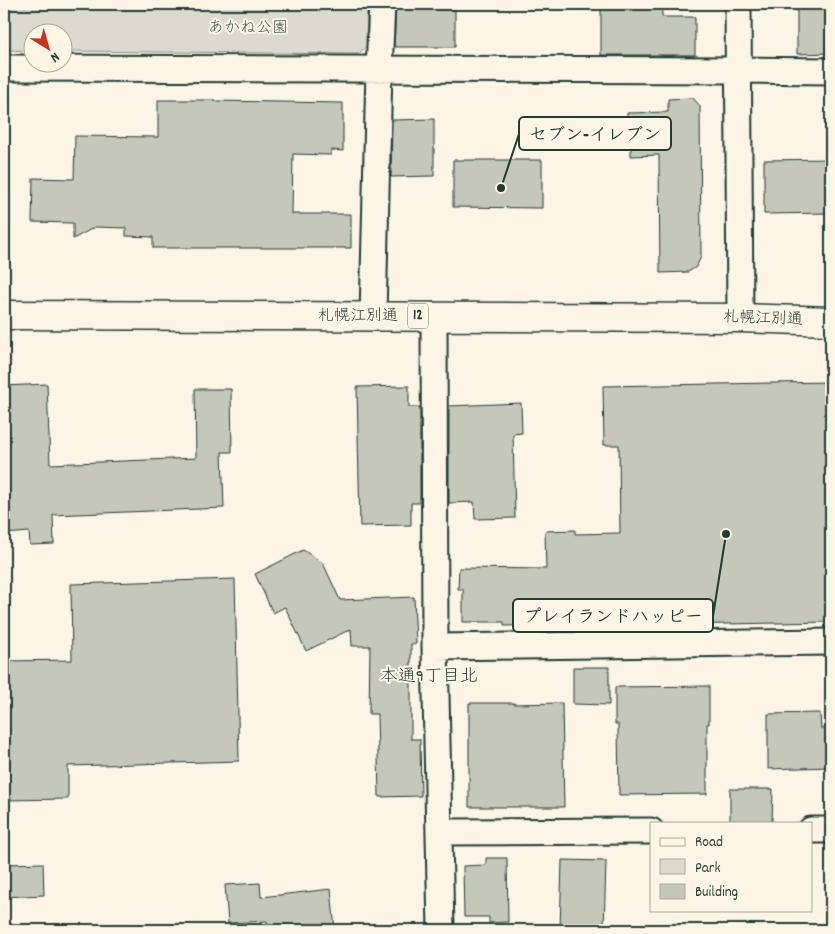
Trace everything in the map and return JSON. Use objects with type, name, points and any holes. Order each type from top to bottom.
[{"type":"highway","name":"札幌江別通","points":[[4,315],[740,318],[831,321]]},
{"type":"street","points":[[373,316],[382,4]]},
{"type":"street","points":[[738,4],[740,318]]},
{"type":"street","points":[[4,68],[831,71]]},
{"type":"street","points":[[434,316],[436,648],[441,930]]},
{"type":"street","points":[[436,648],[831,642]]},
{"type":"street","points":[[812,830],[831,830]]},
{"type":"street","points":[[439,832],[650,831]]},
{"type":"green space","name":"あかね公園","points":[[4,4],[367,4],[366,47],[358,54],[72,51],[72,22],[22,22],[22,51],[4,50]]},
{"type":"building","points":[[396,4],[455,4],[455,47],[394,47]]},
{"type":"building","points":[[601,4],[662,4],[662,17],[695,17],[695,55],[601,55]]},
{"type":"building","points":[[797,4],[828,4],[828,15],[831,15],[831,53],[797,54]]},
{"type":"building","points":[[693,98],[700,106],[701,257],[696,267],[688,272],[660,273],[659,155],[631,156],[631,140],[627,140],[627,113],[668,112],[668,99]]},
{"type":"building","points":[[158,100],[343,103],[343,151],[331,150],[331,155],[293,154],[292,214],[351,214],[351,248],[153,248],[153,237],[126,236],[126,228],[95,227],[73,239],[73,223],[32,222],[33,178],[74,179],[75,136],[158,137]]},
{"type":"building","points":[[434,119],[434,176],[391,177],[392,120]]},
{"type":"building","points":[[831,159],[831,213],[764,214],[764,160]]},
{"type":"building","points":[[453,160],[542,160],[542,208],[453,207]]},
{"type":"building","points":[[831,382],[831,622],[621,626],[621,623],[504,626],[504,622],[463,622],[463,589],[458,589],[459,568],[546,569],[545,531],[575,530],[575,534],[620,533],[619,445],[604,445],[603,386]]},
{"type":"building","points":[[47,384],[50,464],[196,458],[195,389],[231,389],[232,452],[222,452],[224,508],[53,515],[54,544],[30,545],[29,532],[4,534],[4,386]]},
{"type":"building","points":[[409,386],[409,407],[420,407],[420,503],[411,503],[411,525],[360,526],[357,387]]},
{"type":"building","points":[[521,403],[522,433],[513,434],[515,518],[475,519],[474,502],[449,503],[449,406]]},
{"type":"building","points":[[303,550],[323,563],[340,600],[414,597],[416,644],[411,644],[411,739],[420,739],[421,796],[379,797],[377,714],[369,714],[370,646],[352,646],[351,629],[306,651],[285,607],[273,613],[255,574]]},
{"type":"building","points":[[235,579],[239,761],[68,766],[68,799],[4,800],[4,661],[72,660],[71,584]]},
{"type":"building","points":[[573,667],[609,667],[609,705],[573,704]]},
{"type":"building","points":[[709,686],[707,794],[619,795],[618,724],[615,724],[615,687]]},
{"type":"building","points":[[469,703],[562,703],[564,807],[469,807]]},
{"type":"building","points":[[820,713],[821,729],[831,728],[831,767],[768,769],[768,714]]},
{"type":"building","points":[[730,789],[773,789],[772,822],[730,821]]},
{"type":"building","points":[[486,858],[507,858],[508,922],[489,923],[489,917],[464,917],[463,866],[486,865]]},
{"type":"building","points":[[562,860],[606,861],[604,930],[560,930]]},
{"type":"building","points":[[43,863],[44,895],[4,897],[4,864]]},
{"type":"building","points":[[260,883],[261,897],[331,889],[335,930],[268,930],[267,921],[228,923],[225,885]]},
{"type":"place","name":"セブン-イレブン","points":[[501,188]]},
{"type":"place","name":"プレイランドハッピー","points":[[726,534]]},
{"type":"district","name":"本通9丁目北","points":[[429,677]]}]
